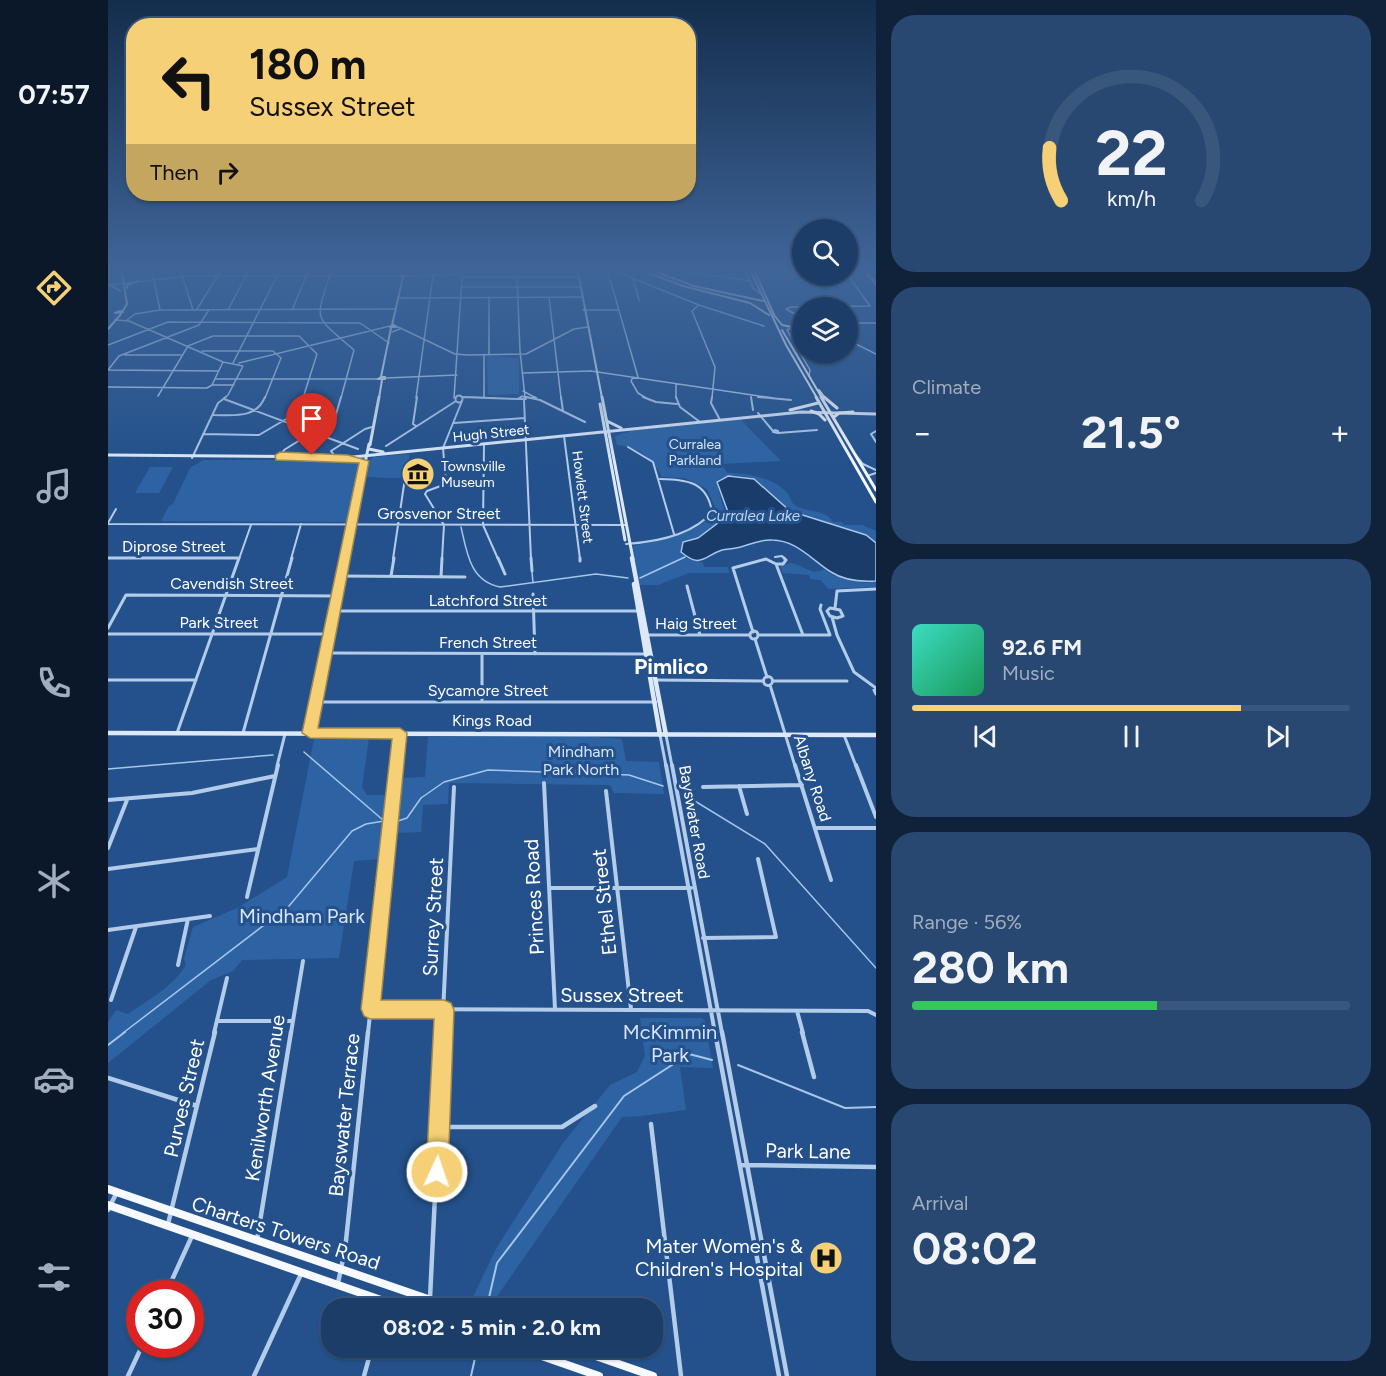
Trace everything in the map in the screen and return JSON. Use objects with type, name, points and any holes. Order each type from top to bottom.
[{"type":"main road","points":[[310,733],[391,336]]},
{"type":"main road","name":"Bayswater Road","points":[[589,336],[663,735]]},
{"type":"main road","points":[[782,336],[818,403],[876,501]]},
{"type":"main road","points":[[786,336],[815,386],[829,403],[837,408]]},
{"type":"main road","points":[[815,386],[876,490]]},
{"type":"main road","points":[[790,410],[818,403]]},
{"type":"main road","name":"Hugh Street","points":[[829,410],[837,408],[876,412]]},
{"type":"main road","name":"Hugh Street","points":[[108,454],[348,458],[383,452],[564,436],[790,410],[876,412]]},
{"type":"main road","name":"Hugh Street","points":[[759,414],[822,410]]},
{"type":"main road","points":[[811,411],[821,415],[838,436]]},
{"type":"main road","points":[[833,417],[835,414],[853,412]]},
{"type":"main road","points":[[605,422],[622,429],[608,440],[593,432],[605,422]]},
{"type":"main road","name":"Hugh Street","points":[[280,457],[367,455],[593,432]]},
{"type":"main road","name":"Bayswater Road","points":[[648,654],[656,681],[657,702]]},
{"type":"main road","name":"Kings Road","points":[[108,733],[876,735]]},
{"type":"main road","name":"Charters Towers Road","points":[[108,1189],[172,1213],[342,1268],[424,1298]]},
{"type":"main road","name":"Charters Towers Road","points":[[109,1207],[167,1225],[338,1285],[369,1298]]},
{"type":"main road","points":[[543,1358],[579,1373],[599,1376]]},
{"type":"main road","points":[[601,1358],[653,1376]]},
{"type":"street","points":[[108,345],[132,336]]},
{"type":"street","points":[[158,396],[188,346],[212,336]]},
{"type":"street","points":[[233,363],[247,336]]},
{"type":"street","points":[[203,434],[259,435],[298,411],[317,354],[299,336]]},
{"type":"street","points":[[108,370],[118,356],[166,337],[223,362],[237,363],[348,336]]},
{"type":"street","points":[[378,336],[389,344]]},
{"type":"street","points":[[416,336],[458,355],[520,355],[560,336]]},
{"type":"street","points":[[416,426],[414,424],[418,377],[425,336]]},
{"type":"street","points":[[441,577],[444,525],[426,493],[446,484],[444,447],[459,401],[456,393],[459,336]]},
{"type":"street","points":[[489,336],[489,355]]},
{"type":"street","points":[[519,336],[532,572]]},
{"type":"street","points":[[626,336],[638,378]]},
{"type":"street","points":[[702,336],[715,367],[711,403],[719,418]]},
{"type":"street","points":[[791,336],[812,374],[808,376]]},
{"type":"street","points":[[280,457],[284,450],[335,418],[354,350],[340,338]]},
{"type":"street","points":[[554,339],[563,411]]},
{"type":"street","points":[[544,344],[554,346]]},
{"type":"street","points":[[858,345],[875,353]]},
{"type":"street","points":[[450,352],[458,350]]},
{"type":"street","points":[[122,355],[184,354],[199,351],[273,351],[281,358],[261,407],[246,415],[212,415]]},
{"type":"street","points":[[520,351],[530,352]]},
{"type":"street","points":[[459,359],[468,355]]},
{"type":"street","points":[[484,355],[484,398]]},
{"type":"street","points":[[212,385],[223,362]]},
{"type":"street","points":[[192,456],[218,403],[224,399],[237,379],[243,366],[237,363]]},
{"type":"street","points":[[108,370],[218,371]]},
{"type":"street","points":[[522,373],[596,371],[751,396],[790,400]]},
{"type":"street","points":[[215,379],[382,379],[457,375]]},
{"type":"street","points":[[633,377],[631,381],[634,389],[643,396],[653,402],[677,404]]},
{"type":"street","points":[[676,384],[674,397],[677,404],[699,421]]},
{"type":"street","points":[[108,387],[207,388],[212,385],[234,385]]},
{"type":"street","points":[[751,396],[753,410]]},
{"type":"street","points":[[386,446],[449,405],[470,398],[535,398],[585,422]]},
{"type":"street","points":[[522,398],[535,398]]},
{"type":"street","points":[[224,399],[358,449]]},
{"type":"street","points":[[449,405],[459,401]]},
{"type":"street","points":[[553,406],[562,405]]},
{"type":"street","points":[[759,414],[776,431],[817,430]]},
{"type":"street","points":[[453,423],[524,418]]},
{"type":"street","points":[[334,455],[331,451],[365,429],[372,427]]},
{"type":"street","points":[[876,430],[871,434],[876,442]]},
{"type":"street","name":"Howlett Street","points":[[564,436],[580,561]]},
{"type":"street","points":[[484,444],[483,525],[505,574]]},
{"type":"street","points":[[628,447],[652,462],[660,480],[674,534]]},
{"type":"street","points":[[852,450],[863,464],[876,472]]},
{"type":"street","points":[[867,476],[876,472]]},
{"type":"street","points":[[391,576],[405,478]]},
{"type":"street","points":[[628,544],[674,534],[705,520],[712,512],[708,494],[702,488],[684,480],[660,480]]},
{"type":"street","points":[[108,524],[116,509]]},
{"type":"street","name":"Grosvenor Street","points":[[108,524],[624,525]]},
{"type":"street","points":[[243,733],[301,524]]},
{"type":"street","points":[[177,734],[251,525]]},
{"type":"street","points":[[755,639],[759,635],[753,632],[733,568],[764,559],[783,564],[786,560],[782,556],[775,557]]},
{"type":"street","name":"Diprose Street","points":[[108,558],[239,558]]},
{"type":"street","points":[[774,562],[803,635]]},
{"type":"street","points":[[342,576],[465,577]]},
{"type":"street","points":[[687,586],[700,635]]},
{"type":"street","points":[[835,608],[837,591],[876,589]]},
{"type":"street","points":[[533,594],[535,654]]},
{"type":"street","name":"Cavendish Street","points":[[108,628],[125,596],[338,596]]},
{"type":"street","name":"Haig Street","points":[[759,635],[830,635],[820,609],[821,605]]},
{"type":"street","points":[[832,617],[843,616],[842,612],[835,608]]},
{"type":"street","points":[[835,608],[827,611],[832,617],[837,635],[854,672],[876,688],[874,691],[876,694]]},
{"type":"street","name":"Latchford Street","points":[[335,611],[640,611]]},
{"type":"street","points":[[753,632],[749,635],[755,639],[767,677],[774,681],[847,681]]},
{"type":"street","name":"Park Street","points":[[108,634],[330,634]]},
{"type":"street","name":"Haig Street","points":[[645,635],[749,635]]},
{"type":"street","name":"French Street","points":[[326,653],[648,654]]},
{"type":"street","points":[[482,654],[482,702]]},
{"type":"street","points":[[763,681],[767,677]]},
{"type":"street","points":[[108,680],[196,680]]},
{"type":"street","points":[[656,681],[763,681],[770,685],[774,681]]},
{"type":"street","name":"Albany Road","points":[[770,685],[817,828],[831,880]]},
{"type":"street","name":"Sycamore Street","points":[[316,702],[657,702]]},
{"type":"street","name":"Bayswater Terrace","points":[[338,1285],[342,1268],[400,733]]},
{"type":"street","points":[[246,897],[285,734]]},
{"type":"street","name":"Bayswater Road","points":[[663,735],[779,1376]]},
{"type":"street","points":[[844,735],[876,818]]},
{"type":"street","points":[[108,800],[217,790],[275,776]]},
{"type":"street","name":"Princes Road","points":[[543,783],[555,1009]]},
{"type":"street","points":[[703,787],[802,785]]},
{"type":"street","points":[[739,786],[747,814]]},
{"type":"street","name":"Surrey Street","points":[[430,1298],[454,787]]},
{"type":"street","name":"Ethel Street","points":[[606,791],[619,888],[631,1010]]},
{"type":"street","points":[[108,848],[127,800]]},
{"type":"street","points":[[817,828],[876,828]]},
{"type":"street","points":[[108,869],[258,849]]},
{"type":"street","points":[[701,938],[776,937],[758,859]]},
{"type":"street","points":[[549,888],[692,888]]},
{"type":"street","points":[[108,930],[210,916]]},
{"type":"street","points":[[178,965],[188,919]]},
{"type":"street","points":[[111,1000],[135,927]]},
{"type":"street","name":"Bayswater Road","points":[[701,938],[718,1010],[787,1376]]},
{"type":"street","name":"Kenilworth Avenue","points":[[257,1240],[303,961]]},
{"type":"street","name":"Purves Street","points":[[167,1225],[172,1213],[228,978]]},
{"type":"street","name":"Sussex Street","points":[[370,1009],[868,1011],[875,1014]]},
{"type":"street","points":[[797,1011],[813,1077]]},
{"type":"street","points":[[217,1021],[293,1021]]},
{"type":"street","points":[[108,1078],[197,1106]]},
{"type":"street","points":[[439,1127],[557,1127],[575,1120],[586,1109],[596,1106]]},
{"type":"street","points":[[651,1124],[681,1376]]},
{"type":"street","name":"Park Lane","points":[[740,1165],[876,1167]]},
{"type":"street","points":[[109,1207],[117,1192]]},
{"type":"street","points":[[172,1280],[192,1234]]},
{"type":"street","points":[[254,1376],[302,1273]]},
{"type":"street","points":[[128,1376],[136,1358]]},
{"type":"street","points":[[364,1376],[369,1358]]},
{"type":"green space","points":[[487,357],[519,358],[519,394],[488,395]]},
{"type":"green space","name":"Curralea Parkland","points":[[740,419],[781,461],[722,464],[727,473],[752,475],[768,480],[788,494],[796,506],[826,515],[833,522],[842,522],[844,525],[862,525],[876,531],[876,542],[865,534],[790,510],[754,478],[735,475],[720,478],[716,482],[726,516],[697,538],[682,542],[680,552],[688,559],[702,562],[705,567],[728,567],[729,573],[689,573],[658,585],[639,585],[632,548],[693,529],[711,516],[715,507],[707,489],[685,478],[662,477],[650,459],[631,448],[617,445],[615,437],[655,427]]},
{"type":"green space","points":[[409,454],[410,464],[415,464],[411,474],[397,478],[367,477],[370,460],[374,457]]},
{"type":"green space","points":[[203,460],[357,460],[360,463],[348,522],[161,521],[169,506],[173,504],[190,468]]},
{"type":"green space","points":[[150,467],[173,467],[159,493],[135,493]]},
{"type":"green space","points":[[790,563],[815,572],[824,569],[849,580],[876,582],[876,587],[828,589],[821,580],[810,579],[809,575],[783,573],[780,566]]},
{"type":"green space","name":"Mindham Park North","points":[[585,736],[622,739],[626,761],[659,762],[664,794],[614,793],[610,785],[449,783],[448,804],[423,805],[421,832],[396,833],[402,778],[425,777],[428,737]]},
{"type":"green space","name":"Mindham Park","points":[[369,738],[362,787],[367,795],[388,795],[381,859],[354,861],[339,958],[242,960],[233,971],[211,980],[108,1063],[108,1022],[116,1010],[128,1014],[175,980],[186,965],[184,959],[193,927],[237,908],[287,877],[314,739]]},
{"type":"green space","name":"McKimmin Park","points":[[640,1018],[702,1018],[705,1021],[713,1068],[680,1067],[686,1110],[622,1117],[496,1298],[472,1298],[496,1249],[563,1143],[610,1085],[637,1072],[645,1056]]},
{"type":"water","name":"Curralea Lake","points":[[728,476],[754,479],[790,511],[866,535],[876,543],[876,581],[859,581],[842,577],[831,572],[796,547],[781,541],[763,541],[722,550],[702,560],[693,560],[688,557],[681,552],[683,542],[698,538],[727,516],[728,512],[717,482]]},
{"type":"waterway","points":[[461,527],[468,556],[482,579],[500,587],[533,583]]},
{"type":"waterway","points":[[640,578],[685,557]]},
{"type":"waterway","points":[[532,572],[533,583]]},
{"type":"waterway","points":[[533,583],[596,574],[628,578]]},
{"type":"waterway","points":[[304,752],[383,820]]},
{"type":"waterway","points":[[108,769],[273,755]]},
{"type":"waterway","points":[[398,821],[407,818],[421,798],[444,782],[488,770],[629,775],[663,786]]},
{"type":"waterway","points":[[685,795],[765,844],[876,968]]},
{"type":"waterway","points":[[123,1033],[289,906],[352,831],[366,824],[384,821]]},
{"type":"waterway","points":[[108,1045],[125,1032]]},
{"type":"waterway","points":[[489,1298],[497,1263],[624,1096],[689,1054],[712,1060]]},
{"type":"waterway","points":[[738,1065],[845,1108],[876,1107]]},
{"type":"waterway","points":[[471,1376],[475,1358]]},
{"type":"place","name":"Townsville Museum","points":[[418,474]]},
{"type":"place","name":"Mater Women's & Children's Hospital","points":[[826,1258]]},
{"type":"district","name":"Pimlico","points":[[671,666]]},
{"type":"route","points":[[312,455],[280,455],[280,458],[348,458],[364,461],[310,733],[400,733],[370,1009],[444,1010],[437,1172]]}]
